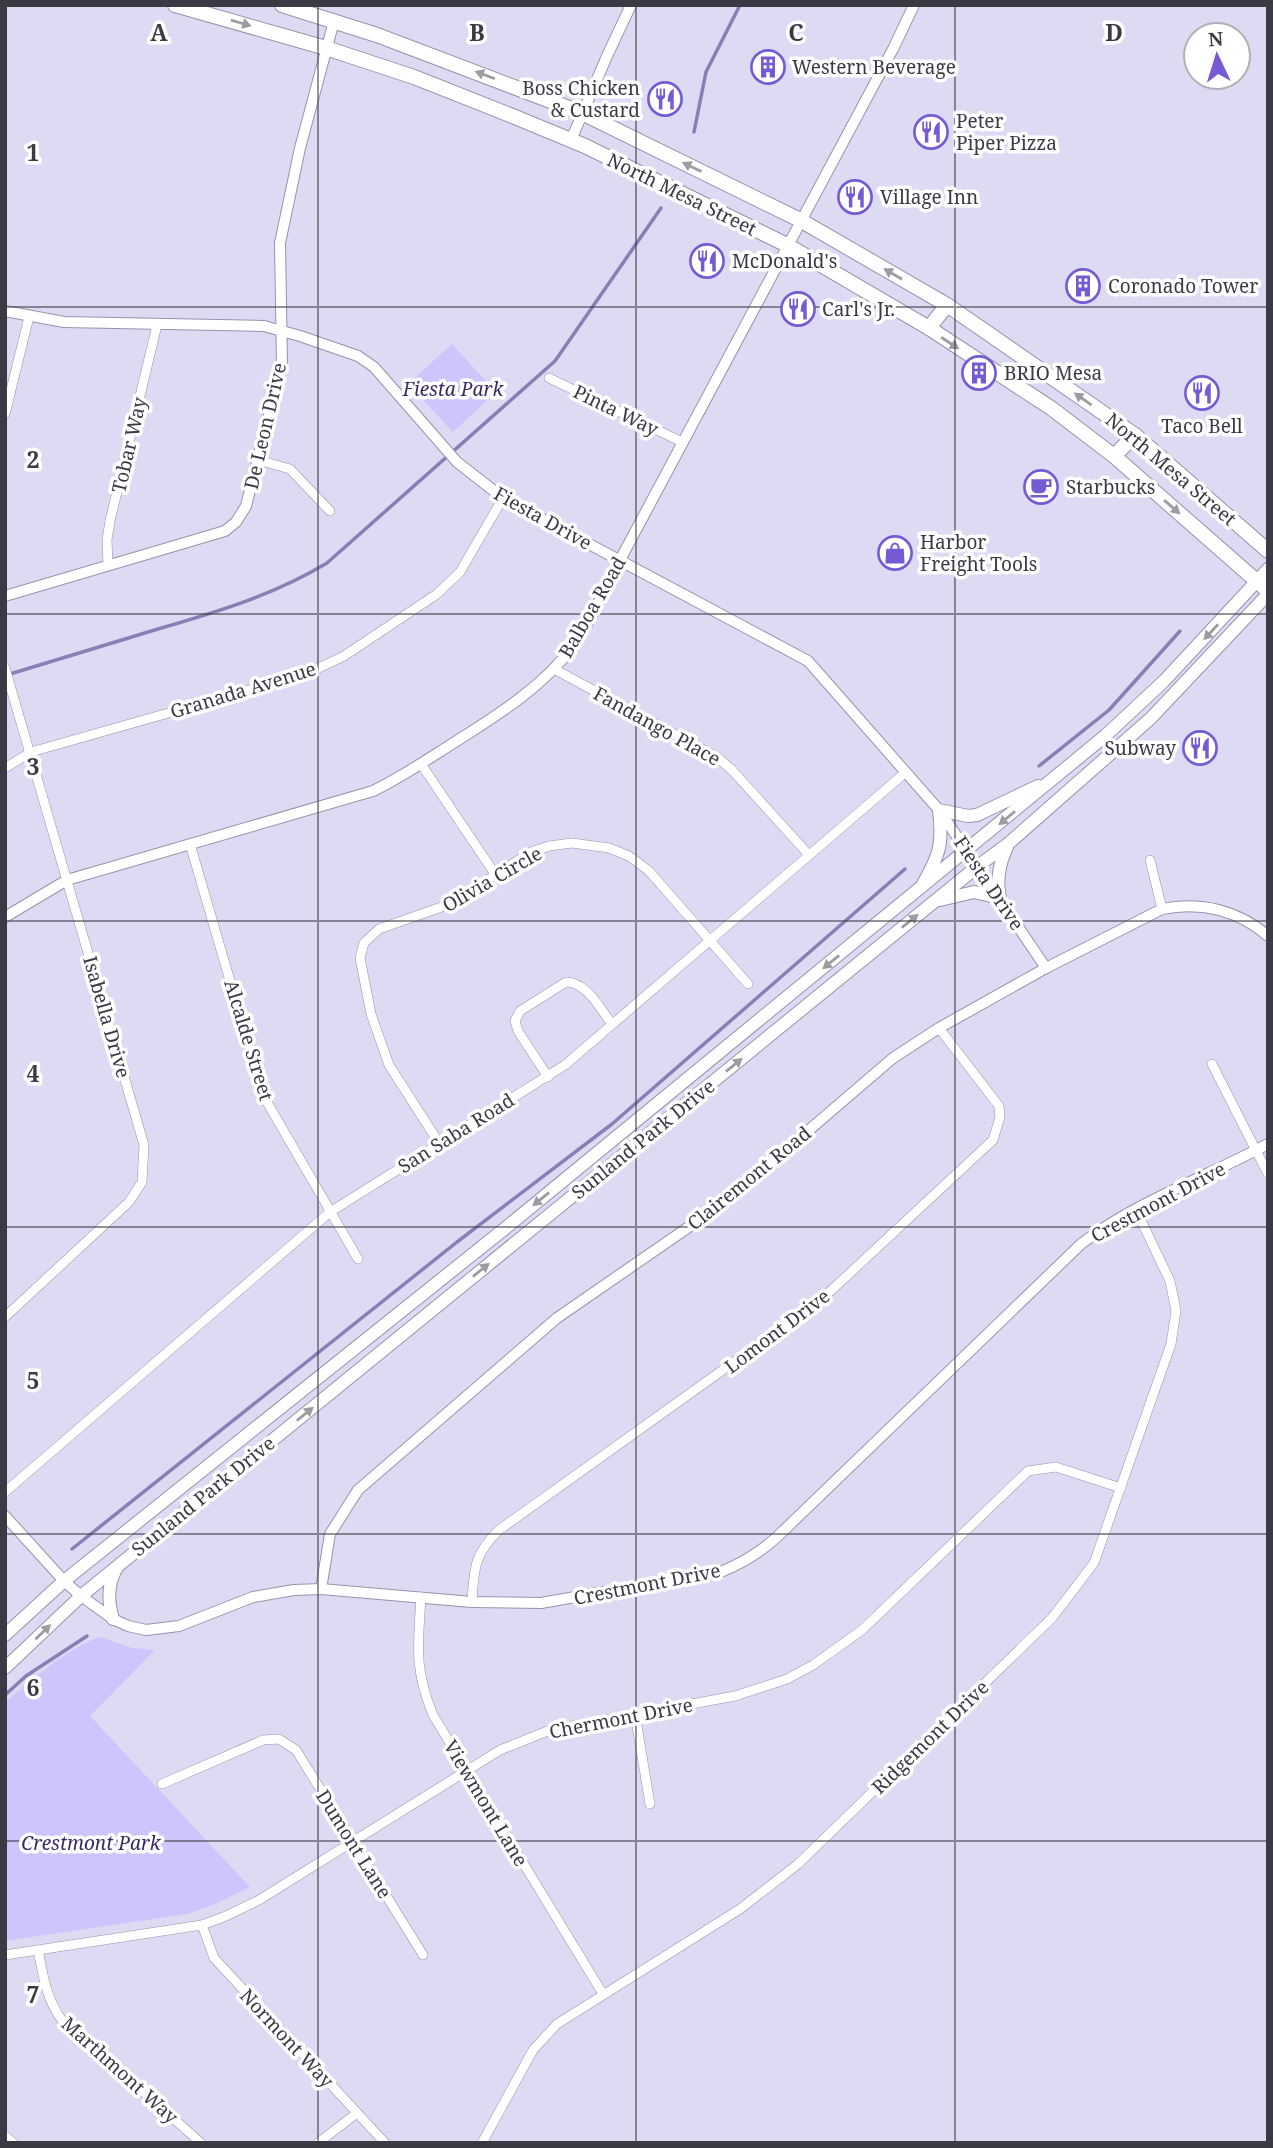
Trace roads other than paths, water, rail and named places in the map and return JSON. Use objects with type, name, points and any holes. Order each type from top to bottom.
[{"type":"main road","name":"North Mesa Street","points":[[175,5],[199,8],[414,77],[571,140],[787,245],[929,328],[1051,408],[1114,456],[1264,589]]},
{"type":"main road","name":"North Mesa Street","points":[[282,5],[445,60],[582,113],[800,220],[947,305],[1135,435],[1268,551]]},
{"type":"main road","points":[[929,328],[947,305]]},
{"type":"main road","points":[[1114,456],[1135,435]]},
{"type":"main road","name":"Sunland Park Drive","points":[[5,1668],[118,1565],[978,866],[1009,844],[1151,718],[1264,589],[1268,569]]},
{"type":"main road","name":"Sunland Park Drive","points":[[5,1635],[64,1581],[503,1230],[1054,779],[1139,705],[1206,637],[1264,589]]},
{"type":"main road","points":[[1139,705],[1151,718]]},
{"type":"main road","points":[[919,890],[936,861],[940,846],[939,810],[968,816],[977,815],[1054,779]]},
{"type":"main road","points":[[934,902],[974,891],[1000,898],[998,886],[1001,859],[1009,844]]},
{"type":"main road","points":[[113,1619],[108,1603],[111,1579],[118,1565]]},
{"type":"street","points":[[571,140],[631,5]]},
{"type":"street","name":"Balboa Road","points":[[5,917],[67,880],[373,791],[394,781],[504,710],[554,669],[575,643],[620,560],[914,5]]},
{"type":"street","name":"De Leon Drive","points":[[5,596],[225,531],[236,522],[246,506],[282,364],[280,243],[300,148],[334,21]]},
{"type":"street","name":"Fiesta Drive","points":[[5,311],[64,322],[264,326],[358,356],[374,367],[454,458],[503,498],[808,661],[939,810],[1046,968]]},
{"type":"street","points":[[5,414],[29,317]]},
{"type":"street","name":"Tobar Way","points":[[108,565],[107,540],[110,521],[157,325]]},
{"type":"street","name":"Pinta Way","points":[[549,378],[682,442]]},
{"type":"street","points":[[258,460],[290,469],[330,510]]},
{"type":"street","name":"Granada Avenue","points":[[5,768],[31,752],[306,674],[344,656],[437,594],[460,572],[503,498]]},
{"type":"street","name":"Isabella Drive","points":[[5,669],[144,1145],[142,1182],[129,1202],[5,1317]]},
{"type":"street","name":"Fandango Place","points":[[554,669],[717,757],[809,855]]},
{"type":"street","points":[[421,764],[495,874]]},
{"type":"street","name":"San Saba Road","points":[[5,1492],[330,1212],[565,1065],[906,772]]},
{"type":"street","name":"Olivia Circle","points":[[439,1143],[389,1065],[371,1014],[360,958],[364,943],[379,929],[450,904],[531,852],[572,843],[609,848],[629,856],[649,871],[748,984]]},
{"type":"street","name":"Alcalde Street","points":[[190,844],[264,1097],[358,1259]]},
{"type":"street","points":[[1150,860],[1162,909]]},
{"type":"street","name":"Clairemont Road","points":[[321,1589],[330,1534],[358,1490],[557,1318],[725,1202],[893,1058],[939,1028],[1046,968],[1162,909],[1195,906],[1230,913],[1247,920],[1268,936]]},
{"type":"street","points":[[548,1077],[518,1031],[515,1021],[520,1011],[566,982],[575,982],[582,986],[612,1024]]},
{"type":"street","name":"Lomont Drive","points":[[472,1602],[474,1569],[480,1553],[499,1530],[822,1299],[993,1140],[1000,1117],[999,1105],[939,1028]]},
{"type":"street","points":[[1212,1064],[1268,1174]]},
{"type":"street","name":"Crestmont Drive","points":[[5,1516],[81,1596],[113,1619],[146,1630],[180,1626],[253,1597],[294,1590],[321,1589],[472,1602],[550,1602],[723,1571],[763,1550],[1098,1230],[1268,1143]]},
{"type":"street","name":"Ridgemont Drive","points":[[482,2143],[533,2050],[557,2024],[740,1909],[798,1864],[1043,1628],[1094,1563],[1171,1344],[1176,1311],[1170,1281],[1136,1210]]},
{"type":"street","name":"Chermont Drive","points":[[5,1955],[202,1925],[259,1900],[500,1750],[550,1730],[735,1696],[787,1679],[813,1665],[862,1630],[1028,1471],[1056,1467],[1121,1488]]},
{"type":"street","name":"Viewmont Lane","points":[[421,1597],[417,1658],[424,1692],[433,1715],[603,1994]]},
{"type":"street","points":[[635,1714],[650,1804]]},
{"type":"street","name":"Dumont Lane","points":[[162,1784],[263,1740],[279,1739],[296,1750],[424,1955]]},
{"type":"street","name":"Normont Way","points":[[202,1925],[214,1958],[385,2143]]},
{"type":"street","name":"Marthmont Way","points":[[38,1950],[47,1994],[61,2019],[201,2143]]},
{"type":"street","points":[[318,2143],[357,2113]]},
{"type":"street","points":[[5,2136],[13,2143]]},
{"type":"waterway","points":[[694,132],[706,72],[740,5]]},
{"type":"waterway","points":[[10,674],[245,602],[327,563],[555,361],[661,208]]},
{"type":"waterway","points":[[1039,766],[1109,710],[1180,631]]},
{"type":"waterway","points":[[72,1549],[457,1242],[612,1124],[905,869]]},
{"type":"waterway","points":[[5,1695],[26,1676],[87,1636]]},
{"type":"place","name":"Western Beverage","points":[[768,67]]},
{"type":"place","name":"Boss Chicken & Custard","points":[[665,99]]},
{"type":"place","name":"Peter Piper Pizza","points":[[931,132]]},
{"type":"place","name":"Village Inn","points":[[855,197]]},
{"type":"place","name":"McDonald's","points":[[707,261]]},
{"type":"place","name":"Coronado Tower","points":[[1083,286]]},
{"type":"place","name":"Carl's Jr.","points":[[798,309]]},
{"type":"place","name":"BRIO Mesa","points":[[979,373]]},
{"type":"place","name":"Taco Bell","points":[[1202,393]]},
{"type":"place","name":"Starbucks","points":[[1041,487]]},
{"type":"place","name":"Harbor Freight Tools","points":[[895,553]]},
{"type":"place","name":"Subway","points":[[1200,748]]},
{"type":"park label","name":"Fiesta Park","points":[[453,389]]},
{"type":"park label","name":"Crestmont Park","points":[[91,1843]]}]
